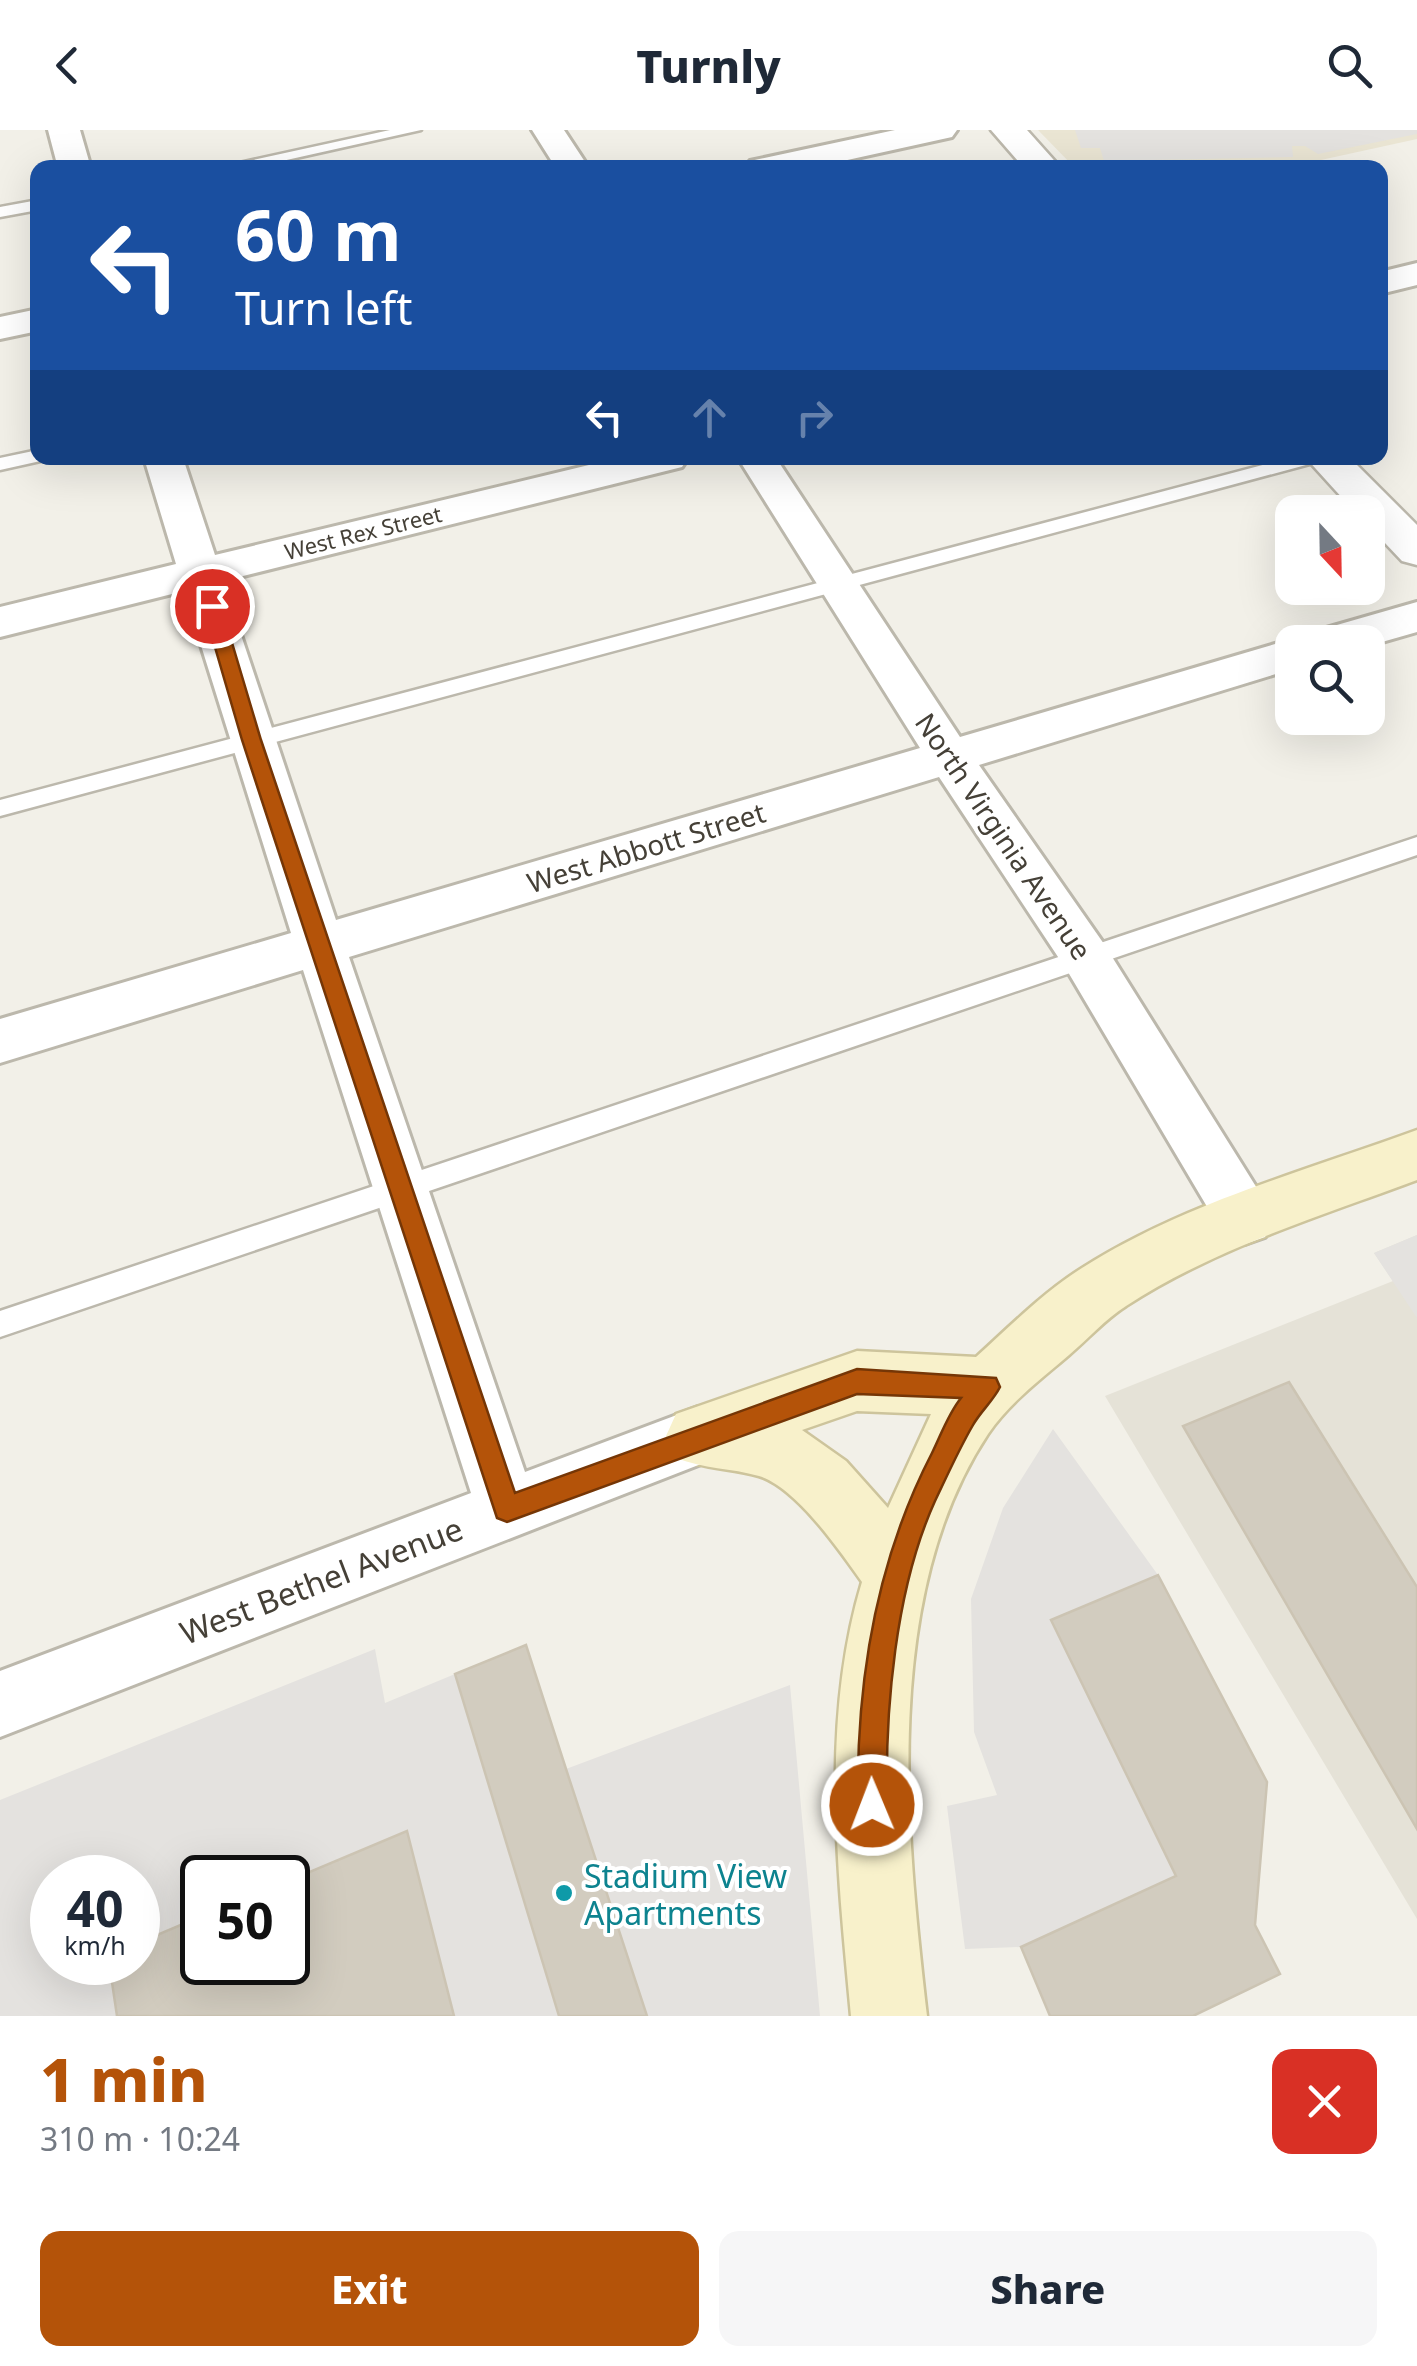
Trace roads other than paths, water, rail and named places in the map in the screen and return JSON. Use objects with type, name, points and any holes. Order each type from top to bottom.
[{"type":"main road","points":[[889,2016],[874,1879],[871,1730],[896,1574],[921,1501],[966,1412],[987,1387],[1102,1288],[1159,1256],[1246,1219],[1417,1155]]},
{"type":"main road","points":[[698,1436],[857,1382],[987,1387]]},
{"type":"main road","points":[[698,1436],[774,1448],[818,1481],[860,1521],[896,1574]]},
{"type":"street","points":[[64,130],[73,160]]},
{"type":"street","points":[[548,130],[567,160]]},
{"type":"street","points":[[800,160],[941,130]]},
{"type":"street","points":[[1008,130],[1036,160]]},
{"type":"street","points":[[1388,281],[1417,274]]},
{"type":"street","points":[[0,328],[30,322]]},
{"type":"street","points":[[166,465],[252,740],[507,1509]]},
{"type":"street","name":"West Rex Street","points":[[0,622],[639,465]]},
{"type":"street","name":"North Virginia Avenue","points":[[761,465],[948,756],[1086,958],[1246,1219]]},
{"type":"street","points":[[1335,465],[1417,551]]},
{"type":"street","points":[[1385,626],[1417,617]]},
{"type":"street","name":"West Abbott Street","points":[[0,1041],[1275,659]]},
{"type":"street","name":"West Bethel Avenue","points":[[0,1704],[698,1436]]},
{"type":"lane","points":[[265,160],[413,130]]},
{"type":"lane","points":[[0,212],[30,206]]},
{"type":"lane","points":[[0,464],[30,458]]},
{"type":"lane","points":[[0,808],[1284,465]]},
{"type":"lane","points":[[0,1324],[402,1185],[1417,846]]},
{"type":"place","name":"Stadium View Apartments","points":[[564,1893]]}]
